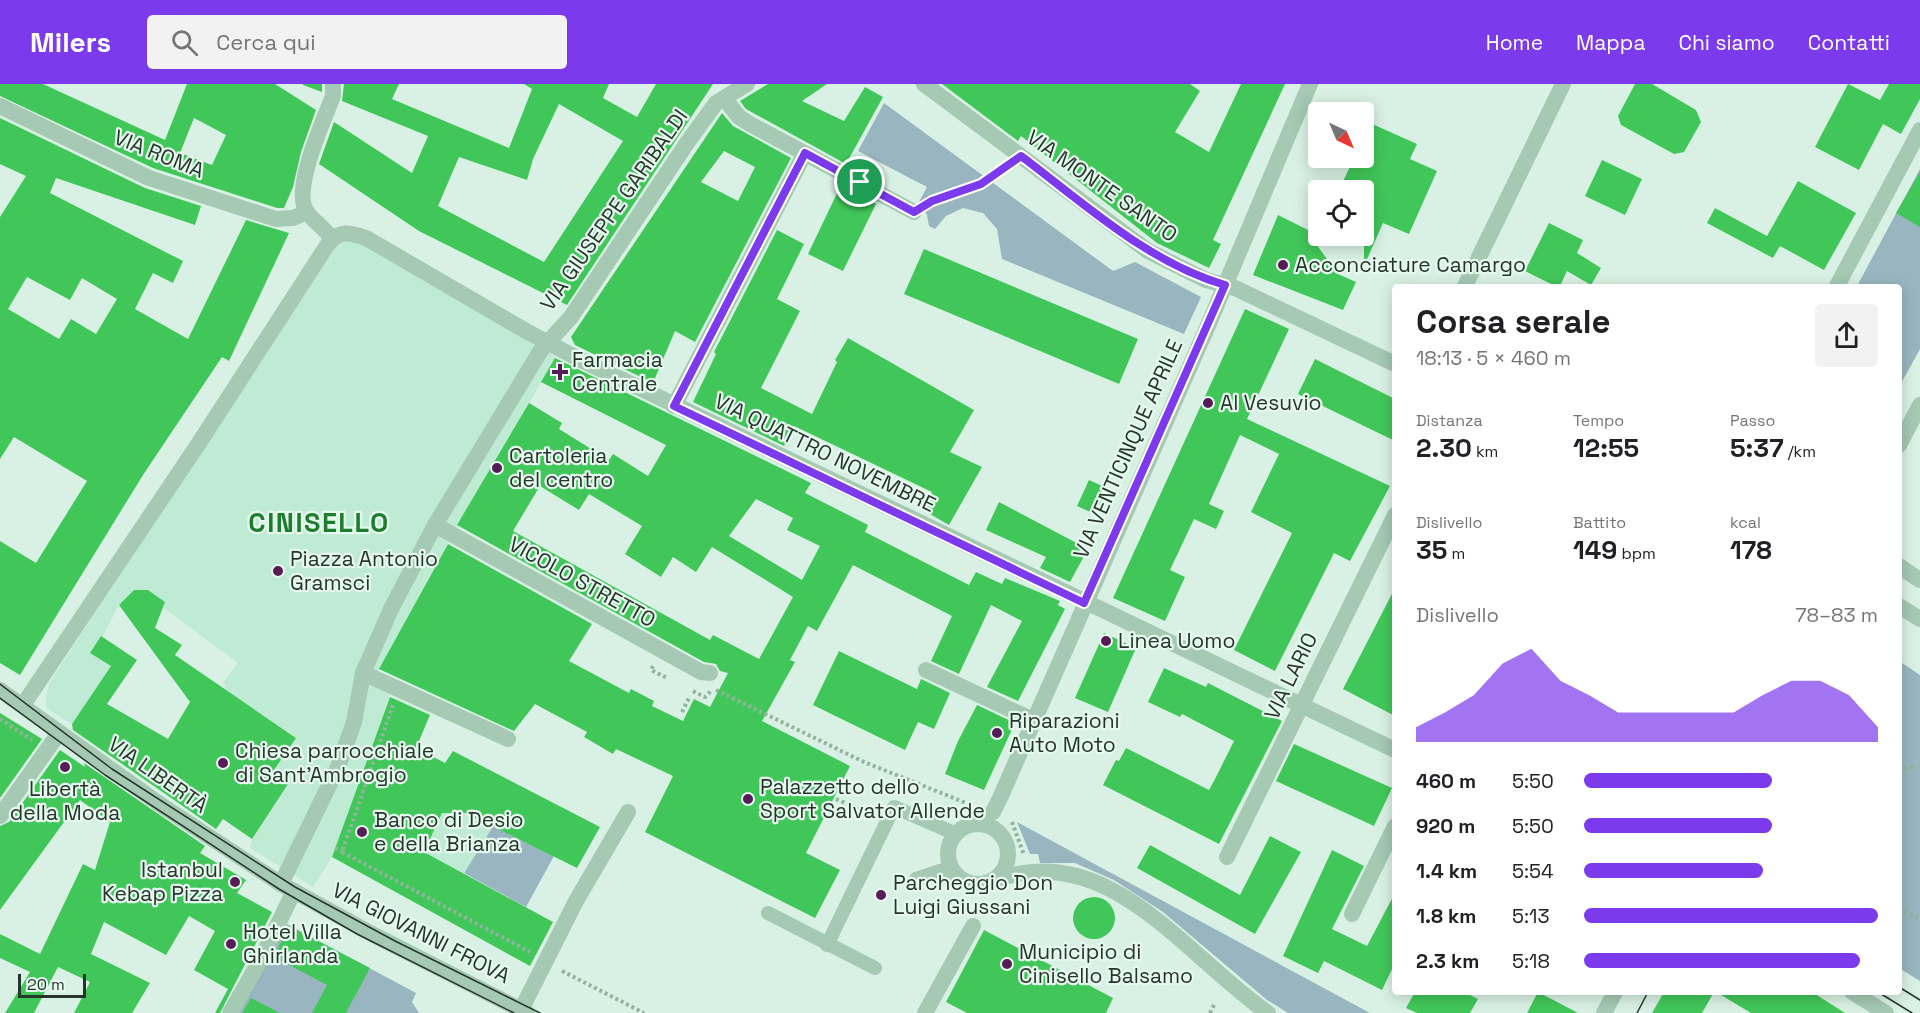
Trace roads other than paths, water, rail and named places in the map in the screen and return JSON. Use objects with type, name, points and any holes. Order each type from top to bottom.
[{"type":"street","points":[[332,239],[307,212],[302,200],[303,186],[333,96],[333,84]]},
{"type":"street","name":"VIA GIUSEPPE GARIBALDI","points":[[548,341],[571,317],[716,103],[747,84]]},
{"type":"street","name":"VIA MONTE SANTO","points":[[924,84],[1148,251],[1206,280],[1225,285],[1392,363]]},
{"type":"street","name":"VIA VENTICINQUE APRILE","points":[[976,824],[993,812],[1225,285],[1310,84]]},
{"type":"street","points":[[1466,284],[1563,84]]},
{"type":"street","points":[[724,98],[739,117],[914,212]]},
{"type":"street","name":"VIA ROMA","points":[[0,106],[149,178],[276,219],[293,218],[307,212]]},
{"type":"street","points":[[1838,284],[1920,130]]},
{"type":"street","points":[[674,406],[805,153]]},
{"type":"street","points":[[23,705],[129,549],[332,239],[344,232],[366,238],[526,332],[548,341],[435,525],[391,609],[363,673],[354,722],[338,768],[288,887],[262,957],[230,1013]]},
{"type":"street","name":"VIA QUATTRO NOVEMBRE","points":[[548,341],[674,406],[1392,749]]},
{"type":"street","points":[[1902,439],[1920,405]]},
{"type":"street","name":"VIA LARIO","points":[[1227,857],[1392,521]]},
{"type":"street","name":"VICOLO STRETTO","points":[[435,525],[701,672],[712,681]]},
{"type":"street","points":[[1902,568],[1920,580]]},
{"type":"street","points":[[1902,608],[1920,619]]},
{"type":"street","points":[[926,670],[1033,720]]},
{"type":"street","points":[[363,673],[508,739]]},
{"type":"street","name":"VIA LIBERTÀ","points":[[0,690],[169,811],[288,887]]},
{"type":"street","points":[[0,816],[59,733]]},
{"type":"street","points":[[524,1012],[541,959],[628,812]]},
{"type":"street","points":[[993,881],[1005,868],[1008,847],[996,830],[976,824],[966,826],[956,834],[948,850],[952,871],[969,883],[982,884],[993,881],[1009,875],[1036,872],[1067,874],[1097,881],[1152,916],[1229,983],[1268,1013]]},
{"type":"street","points":[[1352,914],[1392,832]]},
{"type":"street","name":"VIA GIOVANNI FROVA","points":[[288,887],[381,939],[524,1012]]},
{"type":"street","points":[[925,1013],[973,926]]},
{"type":"street","points":[[1605,1013],[1614,995]]},
{"type":"street","points":[[1857,995],[1886,1013]]},
{"type":"lane","points":[[827,945],[894,807],[956,834]]},
{"type":"lane","points":[[916,879],[940,871],[952,871]]},
{"type":"lane","points":[[768,913],[876,968]]},
{"type":"tram line","points":[[0,684],[112,769],[295,887],[395,941],[540,1013]]},
{"type":"tram line","points":[[0,698],[105,775],[279,889],[357,934],[514,1013]]},
{"type":"tram line","points":[[1902,989],[1920,1000]]},
{"type":"tram line","points":[[1637,1013],[1646,995]]},
{"type":"tram line","points":[[1883,995],[1912,1013]]},
{"type":"place","name":"Acconciature Camargo","points":[[1283,265]]},
{"type":"place","name":"Farmacia Centrale","points":[[560,372]]},
{"type":"place","name":"Al Vesuvio","points":[[1208,403]]},
{"type":"place","name":"Cartoleria del centro","points":[[497,468]]},
{"type":"place","name":"Piazza Antonio Gramsci","points":[[278,571]]},
{"type":"place","name":"Linea Uomo","points":[[1106,641]]},
{"type":"place","name":"Riparazioni Auto Moto","points":[[997,733]]},
{"type":"place","name":"Chiesa parrocchiale di Sant'Ambrogio","points":[[223,763]]},
{"type":"place","name":"Libertà della Moda","points":[[65,767]]},
{"type":"place","name":"Palazzetto dello Sport Salvator Allende","points":[[748,799]]},
{"type":"place","name":"Banco di Desio e della Brianza","points":[[362,832]]},
{"type":"place","name":"Istanbul Kebap Pizza","points":[[235,882]]},
{"type":"place","name":"Parcheggio Don Luigi Giussani","points":[[881,895]]},
{"type":"place","name":"Hotel Villa Ghirlanda","points":[[231,944]]},
{"type":"place","name":"Municipio di Cinisello Balsamo","points":[[1007,964]]},
{"type":"district","name":"CINISELLO","points":[[319,523]]}]
